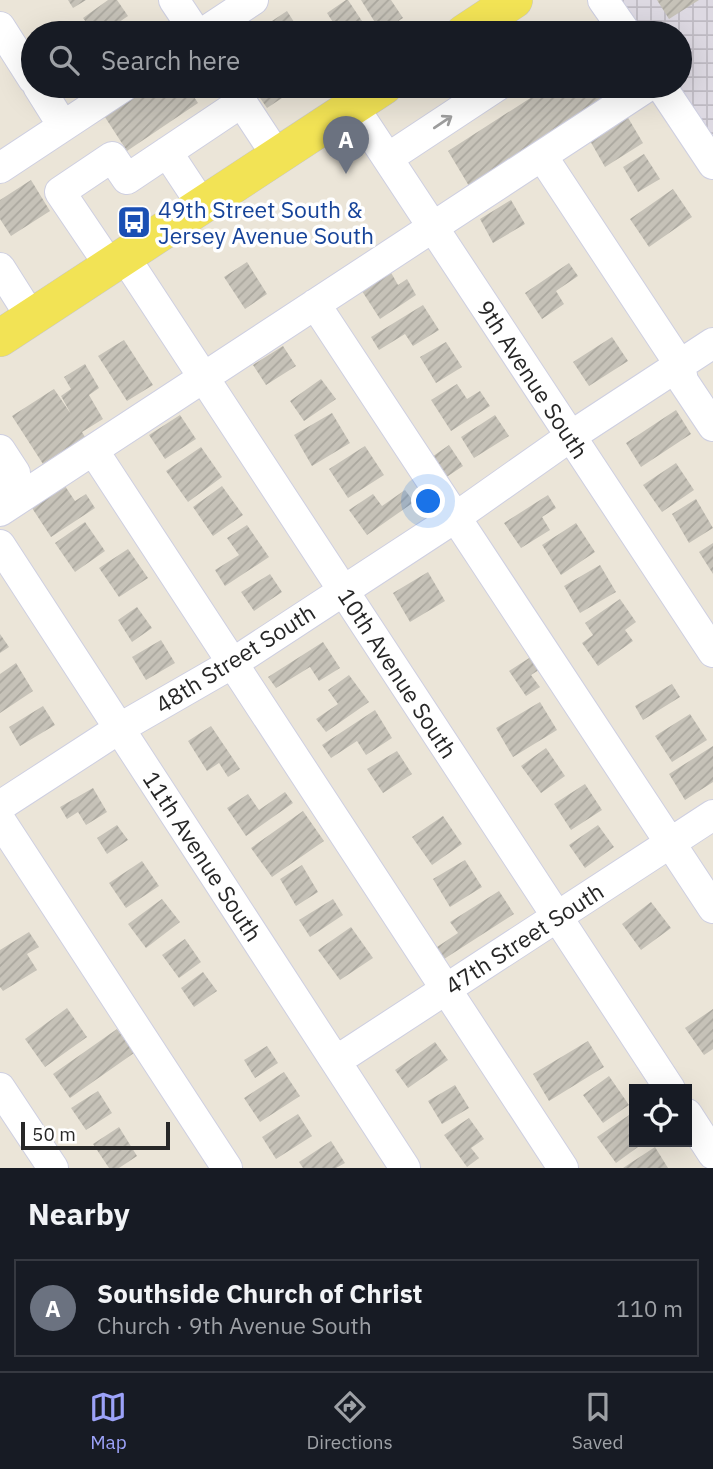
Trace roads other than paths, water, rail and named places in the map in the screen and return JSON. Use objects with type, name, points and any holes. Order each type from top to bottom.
[{"type":"main road","points":[[0,338],[366,98]]},
{"type":"street","points":[[174,0],[188,21]]},
{"type":"street","points":[[221,21],[253,0]]},
{"type":"street","points":[[603,0],[617,21]]},
{"type":"street","points":[[0,27],[21,60]]},
{"type":"street","points":[[46,98],[63,126]]},
{"type":"street","points":[[0,168],[106,98]]},
{"type":"street","points":[[202,205],[167,152],[231,98]]},
{"type":"street","points":[[239,98],[277,156]]},
{"type":"street","points":[[388,158],[479,98]]},
{"type":"street","points":[[0,511],[630,98]]},
{"type":"street","points":[[669,98],[713,164]]},
{"type":"street","name":"9th Avenue South","points":[[354,106],[713,652]]},
{"type":"street","name":"10th Avenue South","points":[[167,152],[127,179],[111,157],[60,192],[117,261],[204,377],[667,1084]]},
{"type":"street","points":[[542,156],[680,365],[682,381],[713,426]]},
{"type":"street","points":[[0,268],[31,317]]},
{"type":"street","points":[[315,304],[713,908]]},
{"type":"street","name":"48th Street South","points":[[0,806],[120,728],[233,663],[456,517],[571,436],[713,343]]},
{"type":"street","points":[[0,450],[15,473],[0,483]]},
{"type":"street","points":[[93,450],[563,1168]]},
{"type":"street","name":"11th Avenue South","points":[[0,545],[405,1168]]},
{"type":"street","name":"47th Street South","points":[[336,1061],[713,815]]},
{"type":"street","points":[[0,820],[227,1168]]},
{"type":"street","points":[[0,1088],[53,1168]]},
{"type":"street","points":[[692,1122],[713,1154]]},
{"type":"place","name":"Southside Church of Christ","points":[[346,174]]},
{"type":"place","name":"49th Street South & Jersey Avenue South","points":[[134,222]]}]
